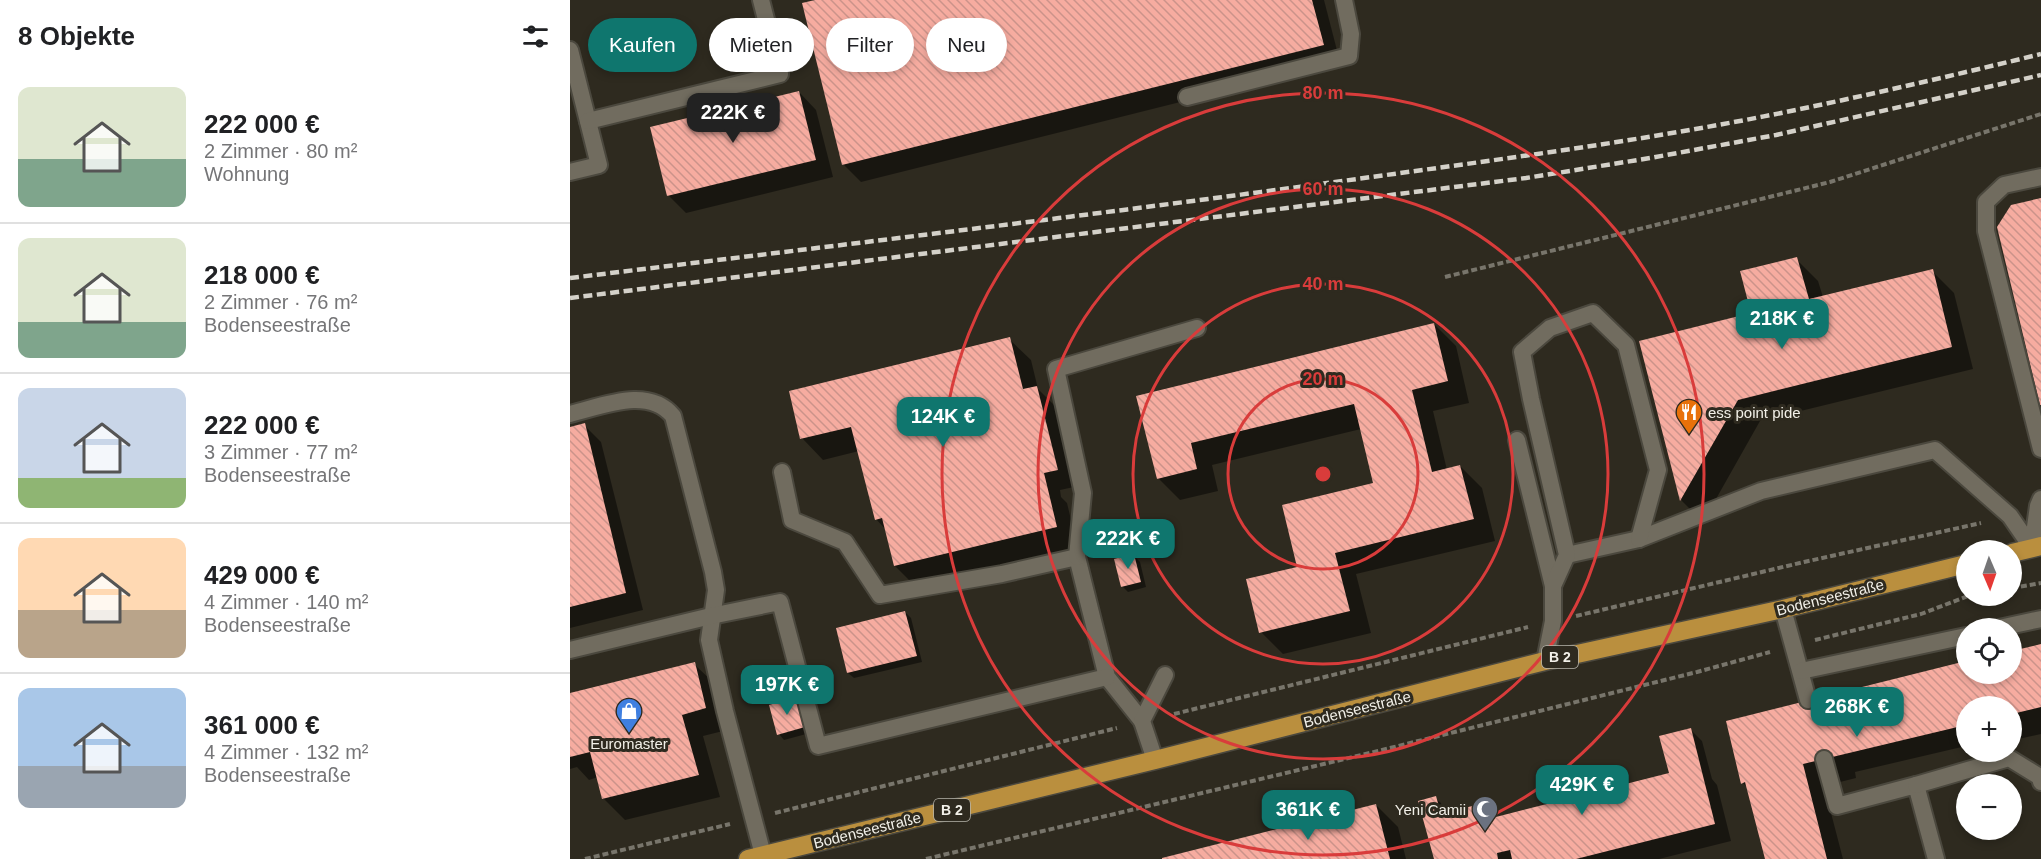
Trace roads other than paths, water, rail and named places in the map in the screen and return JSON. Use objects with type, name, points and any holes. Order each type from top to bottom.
[{"type":"main road","points":[[2022,551],[2037,547]]},
{"type":"main road","name":"Bodenseestraße","points":[[755,857],[1155,760],[1545,661],[1783,609],[1956,566]]},
{"type":"lane","points":[[588,121],[780,74],[762,0]]},
{"type":"lane","points":[[1187,97],[1349,56],[1351,34],[1344,0]]},
{"type":"lane","points":[[570,50],[599,165],[570,172]]},
{"type":"lane","points":[[2041,177],[2004,185],[1986,202],[1986,231],[2041,449]]},
{"type":"lane","points":[[1553,586],[1567,555],[1522,352],[1550,328],[1593,313],[1626,345],[1658,471],[1639,539]]},
{"type":"lane","points":[[1155,760],[1142,722],[1107,677],[1077,557],[1083,493],[1056,369],[1197,328]]},
{"type":"lane","points":[[570,414],[622,401],[648,400],[666,407],[673,416],[713,572],[716,590],[709,640],[752,819],[755,857]]},
{"type":"lane","points":[[1517,440],[1553,586],[1553,621],[1545,661]]},
{"type":"lane","points":[[1567,555],[1639,539],[1761,491],[1935,450],[2010,516],[2037,547]]},
{"type":"lane","points":[[782,472],[792,520],[845,542],[880,595],[1002,574],[1077,557]]},
{"type":"lane","points":[[2037,547],[2038,506],[2041,499]]},
{"type":"lane","points":[[570,650],[780,602],[818,746],[1107,677]]},
{"type":"lane","points":[[1783,609],[1808,700]]},
{"type":"lane","points":[[2022,624],[2041,620]]},
{"type":"lane","points":[[1801,671],[1956,638]]},
{"type":"lane","points":[[1142,722],[1165,675]]},
{"type":"lane","points":[[1824,759],[1837,806],[2009,758],[2040,777],[2041,782]]},
{"type":"lane","points":[[1916,785],[1936,859]]},
{"type":"railway","points":[[570,278],[1160,205],[1564,150],[1771,115],[2041,54]]},
{"type":"railway","points":[[570,298],[1526,178],[1776,135],[2041,75]]},
{"type":"place","name":"ess point pide","points":[[1689,435]]},
{"type":"place","name":"Euromaster","points":[[629,734]]},
{"type":"place","name":"Yeni Camii","points":[[1485,832]]}]
